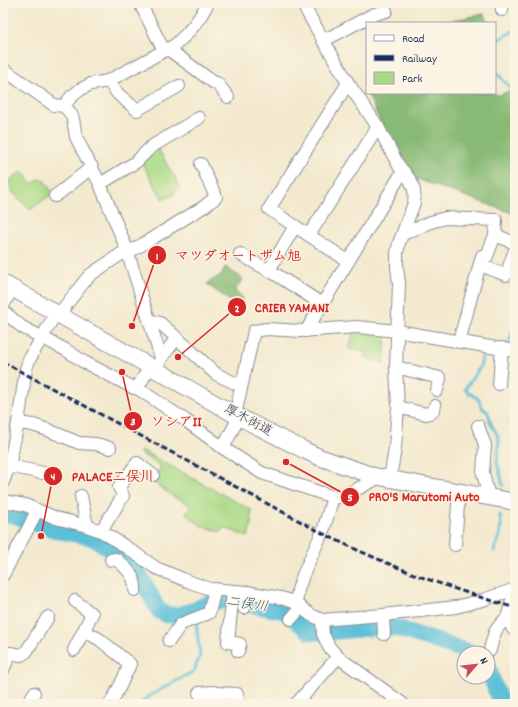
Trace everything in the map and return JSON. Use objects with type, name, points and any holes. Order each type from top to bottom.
[{"type":"main road","name":"厚木街道","points":[[8,286],[57,314],[156,365],[237,416],[304,450],[374,476],[515,502]]},
{"type":"street","points":[[140,3],[166,50],[213,82],[217,83],[228,97]]},
{"type":"street","points":[[64,106],[71,97],[81,89],[91,84],[108,81],[176,45],[197,22],[208,3]]},
{"type":"street","points":[[3,311],[22,326],[66,350],[98,370],[134,388],[138,388],[223,448],[262,473],[333,497],[342,497],[385,478],[395,448],[398,407],[396,368],[399,284],[397,253],[415,197],[410,180],[378,127],[348,84],[302,3]]},
{"type":"street","points":[[323,41],[372,15],[386,11]]},
{"type":"street","points":[[3,69],[54,105],[64,106],[71,114],[76,137],[100,184],[127,251],[149,320],[156,365]]},
{"type":"street","points":[[108,81],[118,94],[137,110],[179,86]]},
{"type":"street","points":[[348,84],[269,209],[348,261]]},
{"type":"street","points":[[100,184],[136,162],[152,147],[199,118]]},
{"type":"street","points":[[309,235],[378,127]]},
{"type":"street","points":[[3,482],[9,466],[18,423],[26,369],[29,360],[42,338],[57,314],[90,275],[127,251],[143,244],[205,206],[216,197],[201,164]]},
{"type":"street","points":[[55,196],[92,167]]},
{"type":"street","points":[[306,331],[402,167]]},
{"type":"street","points":[[403,234],[431,222],[445,218],[496,220],[495,235],[487,256],[482,256],[459,342]]},
{"type":"street","points":[[269,270],[295,226]]},
{"type":"street","points":[[495,235],[515,243]]},
{"type":"street","points":[[480,265],[506,275],[515,250]]},
{"type":"street","points":[[240,254],[269,270],[322,304]]},
{"type":"street","points":[[3,306],[8,286]]},
{"type":"street","points":[[149,320],[160,323],[216,374],[242,386]]},
{"type":"street","points":[[223,448],[237,416],[254,331],[268,329],[306,331],[357,327],[397,331],[515,351]]},
{"type":"street","points":[[138,388],[177,338]]},
{"type":"street","points":[[499,384],[502,348]]},
{"type":"street","points":[[396,368],[440,378],[437,390]]},
{"type":"street","points":[[398,407],[426,414],[432,412],[435,406]]},
{"type":"street","points":[[18,423],[33,425],[79,443],[96,444],[110,448]]},
{"type":"street","points":[[478,426],[485,445],[483,473],[488,498]]},
{"type":"street","points":[[101,531],[123,496],[120,488],[137,464],[153,475]]},
{"type":"street","points":[[9,466],[43,473]]},
{"type":"street","points":[[455,545],[459,492]]},
{"type":"street","points":[[81,496],[87,526]]},
{"type":"street","points":[[296,610],[298,590],[310,558],[324,528],[333,497]]},
{"type":"street","points":[[3,501],[25,505],[56,518],[101,531],[119,554],[130,572],[135,584],[135,590]]},
{"type":"street","points":[[3,575],[37,510]]},
{"type":"street","points":[[119,554],[214,591],[281,598],[294,602],[296,610]]},
{"type":"street","points":[[169,641],[181,624],[209,613],[214,591]]},
{"type":"street","points":[[233,592],[228,642],[240,644],[238,651]]},
{"type":"street","points":[[244,608],[246,594]]},
{"type":"street","points":[[296,610],[322,620],[383,617],[456,607],[514,594],[507,618],[499,625],[495,632],[491,645]]},
{"type":"street","points":[[74,601],[92,614],[74,650]]},
{"type":"street","points":[[3,670],[6,652],[21,655],[26,652],[48,617]]},
{"type":"street","points":[[383,617],[384,634]]},
{"type":"street","points":[[507,618],[514,631]]},
{"type":"street","points":[[322,620],[323,634],[329,647],[338,657],[397,702]]},
{"type":"street","points":[[84,631],[99,639],[130,664],[110,704]]},
{"type":"street","points":[[296,704],[338,657]]},
{"type":"street","points":[[200,693],[215,692],[237,694],[239,704]]},
{"type":"street","points":[[28,704],[34,693]]},
{"type":"green space","points":[[484,14],[488,22],[444,22]]},
{"type":"green space","points":[[508,91],[515,97],[515,214],[411,177],[402,168],[367,94],[495,94],[500,95]]},
{"type":"green space","points":[[157,146],[180,188],[174,191],[174,194],[163,200],[141,161]]},
{"type":"green space","points":[[22,171],[32,184],[42,178],[53,193],[30,210],[10,189],[11,187],[7,183]]},
{"type":"green space","points":[[225,267],[243,279],[235,290],[242,297],[242,302],[238,302],[238,307],[207,284],[222,274]]},
{"type":"green space","points":[[354,331],[386,332],[384,363],[364,358],[365,352],[349,349]]},
{"type":"green space","points":[[141,450],[251,510],[252,523],[248,537],[223,527],[221,532],[202,526],[186,514],[191,505],[173,496],[153,482],[161,467],[140,453]]},
{"type":"waterway","points":[[496,43],[499,39],[515,30]]},
{"type":"waterway","points":[[496,72],[515,93]]},
{"type":"waterway","points":[[505,346],[510,340],[515,323]]},
{"type":"waterway","points":[[484,349],[480,367],[465,389],[477,398],[482,408],[488,412],[491,424],[497,434],[499,441],[497,462],[503,485]]},
{"type":"waterway","name":"二俣川","points":[[3,514],[14,515],[55,530],[90,537],[97,540],[131,563],[140,576],[159,611],[168,615],[178,615],[195,610],[214,601],[226,600],[285,611],[310,632],[329,632],[377,627],[397,628],[456,648]]},
{"type":"waterway","points":[[494,551],[500,533],[500,515]]},
{"type":"waterway","points":[[140,704],[151,695],[194,671],[200,656],[196,622]]},
{"type":"waterway","name":"二俣川","points":[[494,685],[500,702],[505,704]]},
{"type":"railway","points":[[3,362],[334,539],[370,556],[419,576],[515,608]]},
{"type":"place","name":"マツダオートザム旭","points":[[132,326]]},
{"type":"place","name":"CRIER YAMANI","points":[[178,357]]},
{"type":"place","name":"ソシアII","points":[[122,372]]},
{"type":"place","name":"PRO'S Marutomi Auto","points":[[286,462]]},
{"type":"place","name":"PALACE二俣川","points":[[41,536]]}]
